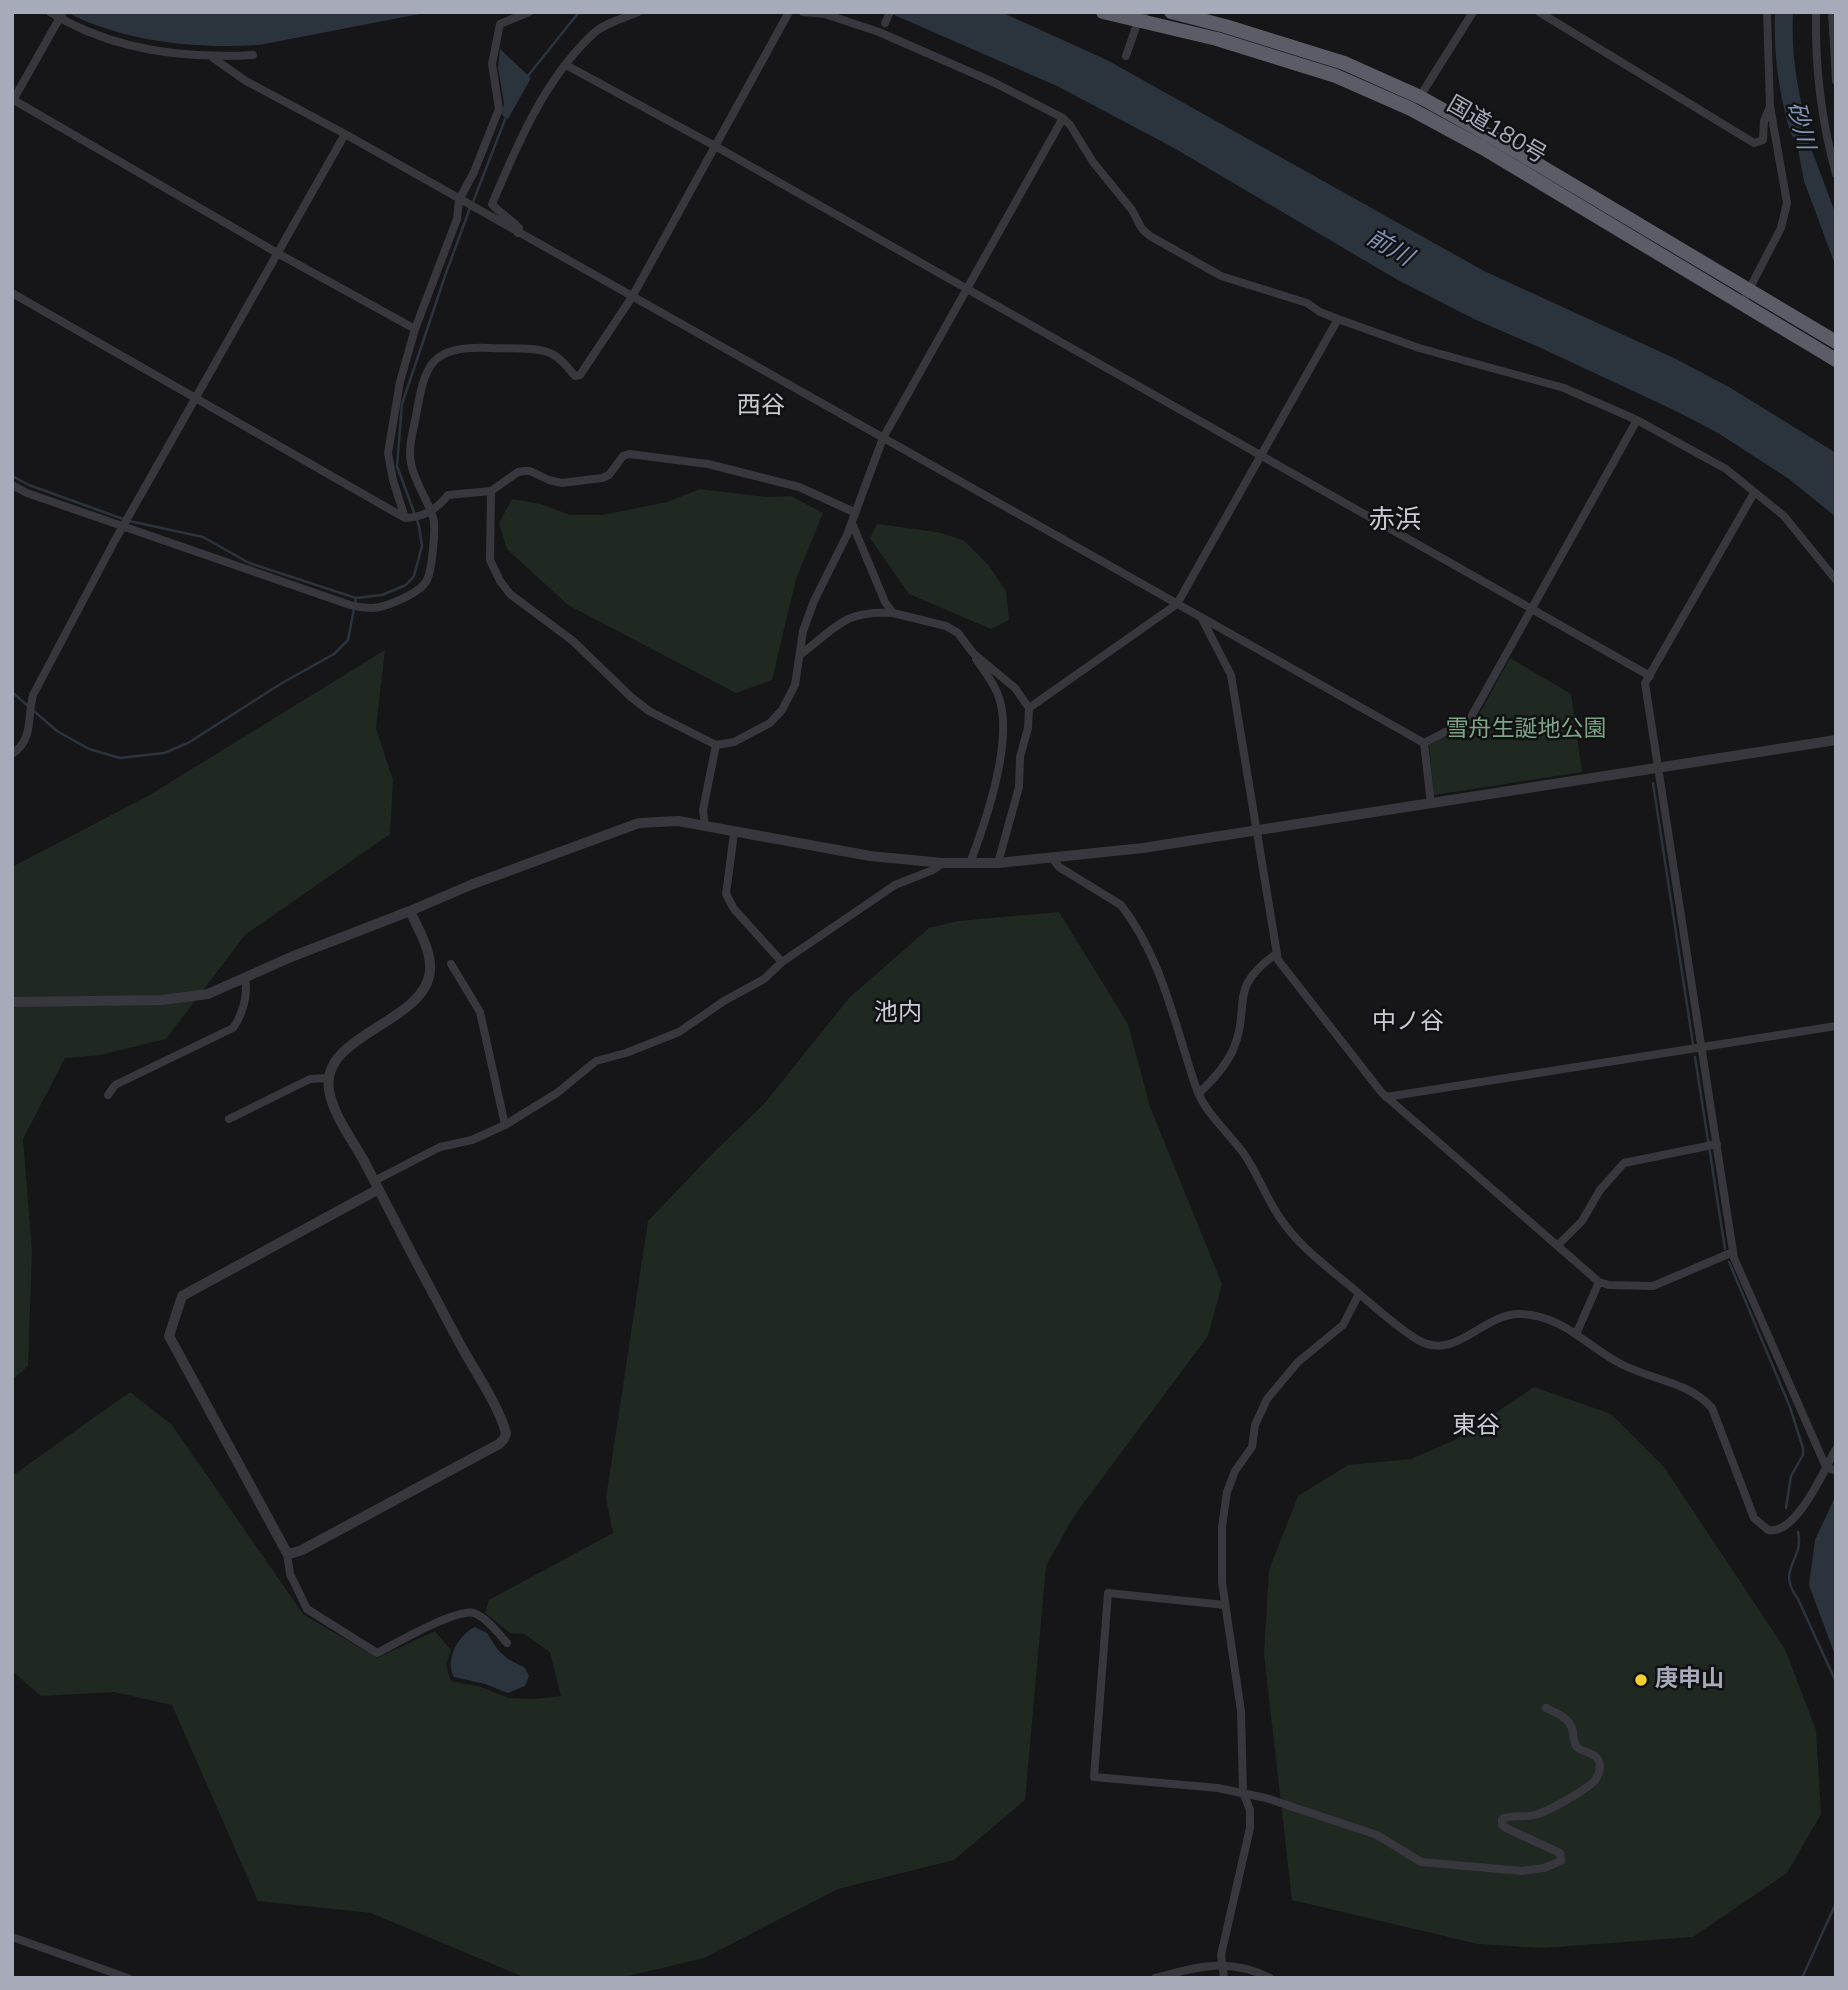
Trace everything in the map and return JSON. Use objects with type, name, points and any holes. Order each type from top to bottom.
[{"type":"highway","name":"国道180号","points":[[1103,12],[1142,17],[1336,76],[1411,109],[1483,148],[1836,360]]},
{"type":"highway","name":"国道180号","points":[[1171,12],[1344,63],[1420,96],[1836,342]]},
{"type":"street","points":[[50,12],[62,15],[94,35],[133,47],[213,58],[253,55]]},
{"type":"street","points":[[407,518],[393,480],[388,453],[400,382],[415,329],[499,109],[492,64],[500,24],[529,12]]},
{"type":"street","points":[[518,233],[519,228],[510,217],[492,204],[514,152],[538,107],[550,85],[595,32],[638,12]]},
{"type":"street","points":[[12,485],[27,493],[125,522],[354,606],[372,608],[390,604],[420,589],[426,582],[434,521],[426,513],[416,484],[410,461],[410,448],[421,383],[428,368],[439,356],[471,348],[541,351],[552,353],[575,376],[580,375],[632,297],[789,12]]},
{"type":"street","points":[[803,12],[825,14],[879,32],[993,82],[1063,118],[1150,236],[1221,276],[1307,303],[1320,312],[1419,348],[1564,388],[1637,420],[1726,469],[1784,516],[1836,580]]},
{"type":"street","points":[[1411,109],[1473,12]]},
{"type":"street","points":[[1539,12],[1754,143],[1763,140],[1764,121],[1770,106]]},
{"type":"street","points":[[1742,303],[1781,228],[1787,203],[1770,106],[1767,12]]},
{"type":"street","points":[[1816,12],[1819,91],[1825,135],[1836,174]]},
{"type":"street","points":[[1832,12],[1836,81]]},
{"type":"street","points":[[62,15],[13,100],[279,254],[415,329]]},
{"type":"street","points":[[1126,56],[1142,17]]},
{"type":"street","points":[[213,58],[246,81],[345,134],[1423,743]]},
{"type":"street","points":[[566,65],[715,146],[1650,676]]},
{"type":"street","points":[[491,491],[490,560],[510,594],[573,641],[649,711],[716,745],[734,742],[755,732],[776,717],[796,685],[803,631],[814,601],[847,535],[883,439],[1063,118]]},
{"type":"street","points":[[12,754],[22,747],[26,740],[29,707],[33,695],[125,522],[345,134]]},
{"type":"street","points":[[12,293],[407,518],[437,509],[448,495],[491,491],[518,472],[530,471],[549,480],[562,482],[602,478],[609,475],[623,456],[629,454],[721,467],[799,487],[853,516],[885,602],[893,613]]},
{"type":"street","points":[[1029,708],[1177,604],[1338,319]]},
{"type":"street","points":[[1423,743],[1470,719],[1637,420]]},
{"type":"street","points":[[1754,493],[1646,683],[1702,1047],[1712,1145],[1733,1252],[1831,1469]]},
{"type":"street","points":[[801,654],[841,622],[869,612],[893,613],[946,626],[958,633],[999,697],[1003,713],[995,787],[970,863]]},
{"type":"street","points":[[1200,617],[1231,676],[1276,954],[1386,1097],[1599,1282],[1609,1285],[1653,1286],[1733,1252]]},
{"type":"street","points":[[973,653],[1015,688],[1029,708],[1028,727],[1020,757],[1019,786],[998,863]]},
{"type":"street","points":[[12,1002],[115,1002],[208,994],[291,957],[467,886],[639,823],[668,821],[705,825],[734,833],[870,856],[943,863],[998,863],[1053,859],[1258,830],[1836,740]]},
{"type":"street","points":[[1423,743],[1431,804]]},
{"type":"street","points":[[705,825],[703,810],[716,745]]},
{"type":"street","points":[[734,833],[726,894],[734,909],[782,962]]},
{"type":"street","points":[[1053,859],[1059,867],[1121,905],[1128,915],[1154,958],[1199,1093],[1244,1154],[1278,1216],[1297,1241],[1392,1322],[1429,1345],[1450,1345],[1493,1321],[1518,1314],[1536,1316],[1577,1332],[1616,1362],[1676,1384],[1704,1399],[1719,1420],[1754,1518],[1763,1527],[1774,1531],[1793,1520],[1831,1469],[1836,1449]]},
{"type":"street","points":[[508,1643],[478,1614],[471,1612],[443,1620],[377,1653],[307,1609],[287,1566],[287,1552],[169,1336],[182,1296],[440,1147],[472,1140],[505,1125],[557,1093],[596,1061],[626,1053],[679,1032],[724,1001],[764,979],[782,962],[895,886],[943,863]]},
{"type":"street","points":[[287,1552],[302,1550],[499,1444],[506,1433],[334,1105],[327,1078],[335,1061],[345,1051],[417,997],[426,986],[430,962],[410,911]]},
{"type":"street","points":[[1199,1093],[1214,1079],[1233,1050],[1240,1026],[1244,990],[1249,978],[1276,954]]},
{"type":"street","points":[[451,964],[480,1012],[505,1125]]},
{"type":"street","points":[[108,1095],[115,1086],[233,1028],[241,1016],[247,986],[245,978]]},
{"type":"street","points":[[1386,1097],[1836,1026]]},
{"type":"street","points":[[229,1119],[310,1079],[327,1078]]},
{"type":"street","points":[[1559,1245],[1583,1221],[1600,1190],[1624,1163],[1712,1145]]},
{"type":"street","points":[[1577,1332],[1599,1282]]},
{"type":"street","points":[[1224,1978],[1221,1955],[1250,1828],[1250,1810],[1243,1792],[1241,1711],[1221,1559],[1227,1492],[1235,1471],[1252,1447],[1252,1433],[1266,1399],[1287,1373],[1343,1325],[1359,1294]]},
{"type":"street","points":[[1226,1605],[1108,1593],[1094,1777],[1218,1787],[1243,1792],[1337,1819],[1377,1835],[1421,1862],[1522,1871],[1544,1868],[1560,1861],[1560,1853],[1506,1828],[1502,1825],[1503,1819],[1535,1816],[1591,1785],[1600,1771],[1596,1756],[1575,1744],[1573,1729],[1566,1720],[1558,1713],[1545,1708]]},
{"type":"street","points":[[12,1937],[128,1978]]},
{"type":"street","points":[[1155,1978],[1207,1965],[1244,1968],[1270,1978]]},
{"type":"green space","points":[[700,489],[767,497],[791,496],[823,513],[796,579],[772,680],[736,693],[568,605],[507,549],[499,523],[512,499],[541,504],[570,515],[603,515],[667,502]]},
{"type":"green space","points":[[877,524],[937,532],[963,540],[989,566],[1006,591],[1009,620],[991,629],[909,594],[870,538]]},
{"type":"green space","points":[[385,650],[376,728],[393,780],[390,834],[245,935],[166,1039],[100,1055],[65,1058],[23,1139],[32,1251],[28,1366],[12,1380],[12,867],[148,796]]},
{"type":"green space","name":"雪舟生誕地公園","points":[[1510,658],[1571,694],[1582,772],[1434,795],[1429,745],[1475,722]]},
{"type":"green space","points":[[1059,912],[1128,1024],[1150,1107],[1222,1284],[1208,1336],[1074,1516],[1046,1566],[1025,1800],[954,1860],[838,1889],[704,1958],[620,1978],[526,1978],[371,1913],[258,1901],[172,1705],[114,1692],[41,1696],[12,1671],[12,1476],[130,1392],[172,1425],[303,1614],[377,1658],[435,1631],[451,1650],[446,1665],[451,1681],[481,1687],[509,1698],[561,1696],[550,1652],[524,1634],[510,1633],[485,1613],[489,1600],[613,1533],[606,1498],[648,1221],[764,1104],[849,998],[929,928],[958,921]]},
{"type":"green space","points":[[1534,1387],[1611,1414],[1664,1467],[1785,1649],[1816,1730],[1821,1814],[1787,1873],[1693,1937],[1542,1948],[1478,1944],[1292,1900],[1264,1654],[1269,1570],[1298,1496],[1348,1465],[1411,1459],[1455,1440]]},
{"type":"water","points":[[66,12],[430,12],[259,45],[210,46],[136,37]]},
{"type":"water","name":"前川","points":[[882,12],[1001,12],[1107,60],[1484,271],[1676,359],[1729,387],[1836,453],[1836,517],[1789,479],[1718,433],[1474,319],[1396,279],[1174,148],[1059,87]]},
{"type":"water","points":[[500,49],[531,78],[508,119],[502,115],[504,103],[498,68]]},
{"type":"water","points":[[1790,108],[1796,108],[1836,215],[1836,267],[1804,181]]},
{"type":"water","points":[[1836,1495],[1836,1658],[1809,1585],[1815,1540]]},
{"type":"water","points":[[475,1627],[487,1633],[498,1650],[508,1659],[525,1668],[529,1676],[525,1686],[508,1693],[454,1677],[451,1663],[455,1648],[464,1635]]},
{"type":"waterway","points":[[527,77],[579,12]]},
{"type":"waterway","name":"砂川","points":[[1784,12],[1787,71],[1799,130]]},
{"type":"waterway","points":[[473,202],[506,117]]},
{"type":"waterway","points":[[129,521],[203,537],[249,563],[356,598],[382,595],[406,585],[414,576],[422,546],[419,526],[397,466],[402,404],[470,208]]},
{"type":"waterway","points":[[12,476],[29,485],[123,519]]},
{"type":"waterway","points":[[12,692],[57,731],[89,749],[120,758],[164,753],[188,743],[282,683],[334,654],[348,640],[356,598]]},
{"type":"waterway","points":[[1653,783],[1693,1044]]},
{"type":"waterway","points":[[1695,1057],[1725,1249]]},
{"type":"waterway","points":[[1729,1262],[1790,1407],[1803,1448],[1803,1455],[1791,1476],[1786,1508]]},
{"type":"waterway","points":[[1798,1532],[1798,1550],[1789,1580],[1836,1682]]},
{"type":"waterway","points":[[1802,1978],[1836,1903]]},
{"type":"place","name":"庚申山","points":[[1641,1680]]},
{"type":"district","name":"西谷","points":[[761,407]]},
{"type":"district","name":"赤浜","points":[[1395,522]]},
{"type":"district","name":"池内","points":[[898,1014]]},
{"type":"district","name":"中ノ谷","points":[[1408,1023]]},
{"type":"district","name":"東谷","points":[[1476,1427]]}]
